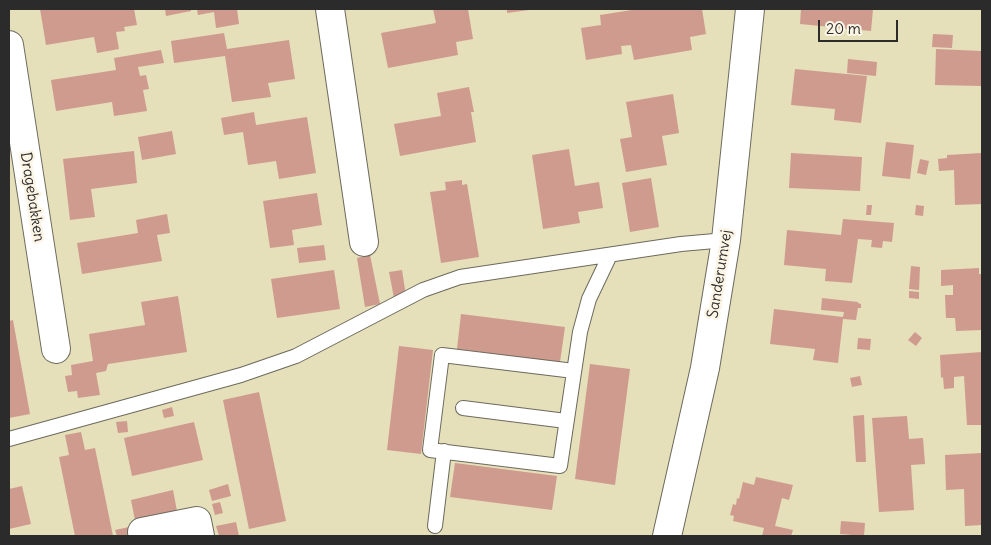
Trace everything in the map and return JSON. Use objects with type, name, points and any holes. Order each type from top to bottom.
[{"type":"street","points":[[330,9],[364,242]]},
{"type":"street","name":"Sanderumvej","points":[[667,536],[705,368],[726,240],[750,9]]},
{"type":"street","name":"Dragebakken","points":[[9,45],[56,349]]},
{"type":"street","points":[[142,532],[196,521],[200,536]]},
{"type":"lane","points":[[9,439],[241,375],[296,356],[423,290],[460,277],[681,244],[726,240]]},
{"type":"lane","points":[[574,371],[442,355],[430,450],[560,466],[580,332],[589,299],[610,255]]},
{"type":"lane","points":[[463,408],[566,421]]},
{"type":"lane","points":[[435,526],[444,451]]},
{"type":"building","points":[[40,9],[134,9],[137,25],[124,27],[125,31],[116,32],[119,49],[97,53],[94,37],[46,45]]},
{"type":"building","points":[[165,9],[191,9],[191,11],[166,16]]},
{"type":"building","points":[[197,9],[237,9],[239,24],[216,28],[214,12],[198,15]]},
{"type":"building","points":[[433,9],[468,9],[473,39],[456,42],[458,55],[388,68],[381,33],[436,23]]},
{"type":"building","points":[[507,9],[529,9],[529,10],[507,13]]},
{"type":"building","points":[[638,9],[702,9],[706,34],[690,37],[692,50],[634,60],[631,45],[621,46],[622,54],[586,60],[581,28],[601,25],[600,15]]},
{"type":"building","points":[[801,9],[873,9],[871,31],[800,24]]},
{"type":"building","points":[[224,33],[227,49],[289,40],[295,79],[268,83],[271,97],[232,102],[225,56],[174,63],[171,41]]},
{"type":"building","points":[[933,34],[953,35],[952,48],[932,47]]},
{"type":"building","points":[[936,49],[982,51],[982,86],[935,85]]},
{"type":"building","points":[[161,50],[164,63],[138,67],[140,76],[146,75],[149,89],[143,90],[147,111],[114,116],[112,102],[56,111],[51,80],[116,70],[114,58]]},
{"type":"building","points":[[848,59],[877,62],[876,76],[847,73]]},
{"type":"building","points":[[795,69],[867,76],[861,123],[834,120],[835,109],[791,105]]},
{"type":"building","points":[[469,87],[474,112],[471,112],[476,142],[400,156],[394,124],[441,116],[437,93]]},
{"type":"building","points":[[673,94],[679,133],[662,136],[667,165],[626,172],[620,139],[632,137],[626,102]]},
{"type":"building","points":[[254,112],[256,125],[307,117],[316,173],[279,179],[276,161],[248,165],[243,132],[224,135],[221,118]]},
{"type":"building","points":[[172,131],[176,154],[142,160],[138,137]]},
{"type":"building","points":[[886,142],[914,145],[910,179],[882,176]]},
{"type":"building","points":[[569,149],[575,186],[599,182],[603,208],[578,212],[580,223],[543,229],[532,155]]},
{"type":"building","points":[[134,151],[137,183],[91,189],[95,217],[70,220],[63,159]]},
{"type":"building","points":[[791,153],[862,157],[860,191],[789,188]]},
{"type":"building","points":[[982,153],[982,204],[955,205],[954,170],[939,171],[938,159],[947,158],[947,155]]},
{"type":"building","points":[[920,159],[929,161],[926,175],[917,173]]},
{"type":"building","points":[[651,178],[659,227],[630,232],[622,183]]},
{"type":"building","points":[[462,180],[462,185],[467,184],[479,257],[441,263],[430,192],[446,190],[445,182]]},
{"type":"building","points":[[317,193],[322,225],[292,230],[294,245],[270,248],[263,201]]},
{"type":"building","points":[[867,205],[872,205],[871,215],[866,215]]},
{"type":"building","points":[[916,205],[924,206],[923,216],[915,215]]},
{"type":"building","points":[[167,214],[170,233],[157,235],[162,261],[82,274],[77,243],[138,233],[136,220]]},
{"type":"building","points":[[843,219],[894,223],[892,242],[883,241],[882,248],[871,247],[872,240],[858,239],[852,283],[825,281],[826,269],[784,265],[787,230],[841,235]]},
{"type":"building","points":[[324,245],[326,260],[299,263],[297,248]]},
{"type":"building","points":[[370,255],[380,304],[365,307],[357,258]]},
{"type":"building","points":[[911,266],[920,267],[919,290],[909,289]]},
{"type":"building","points":[[979,268],[979,274],[982,274],[982,330],[956,331],[955,318],[946,318],[945,295],[953,295],[953,285],[941,286],[941,270]]},
{"type":"building","points":[[334,270],[340,309],[277,318],[271,279]]},
{"type":"building","points":[[402,270],[406,296],[394,298],[389,272]]},
{"type":"building","points":[[909,291],[919,292],[919,299],[909,298]]},
{"type":"building","points":[[178,296],[187,352],[108,364],[106,371],[96,373],[100,395],[78,398],[77,391],[68,392],[65,376],[72,375],[71,365],[93,361],[89,334],[145,325],[141,302]]},
{"type":"building","points":[[822,298],[858,302],[861,304],[861,308],[858,308],[856,320],[843,319],[838,363],[813,360],[815,349],[770,344],[774,309],[843,317],[844,312],[821,310]]},
{"type":"building","points":[[461,314],[565,327],[560,362],[457,349]]},
{"type":"building","points":[[13,320],[30,414],[9,418],[9,321]]},
{"type":"building","points":[[915,332],[922,338],[916,346],[908,340]]},
{"type":"building","points":[[858,338],[871,339],[870,350],[857,349]]},
{"type":"building","points":[[399,346],[433,350],[421,454],[387,450]]},
{"type":"building","points":[[982,352],[982,425],[967,425],[964,376],[954,377],[954,388],[944,389],[943,377],[941,378],[940,355]]},
{"type":"building","points":[[590,364],[630,369],[615,485],[575,479]]},
{"type":"building","points":[[860,376],[862,385],[852,387],[850,378]]},
{"type":"building","points":[[259,392],[286,521],[249,529],[223,400]]},
{"type":"building","points":[[172,407],[174,416],[164,418],[162,410]]},
{"type":"building","points":[[864,415],[866,462],[856,462],[853,416]]},
{"type":"building","points":[[907,416],[909,439],[923,438],[925,464],[911,465],[914,510],[879,512],[872,418]]},
{"type":"building","points":[[127,421],[128,432],[118,433],[116,422]]},
{"type":"building","points":[[194,422],[203,460],[132,476],[124,438]]},
{"type":"building","points":[[81,432],[85,450],[95,448],[113,536],[75,536],[59,457],[69,455],[65,435]]},
{"type":"building","points":[[982,453],[982,525],[965,526],[964,489],[946,490],[945,455]]},
{"type":"building","points":[[455,463],[557,476],[552,510],[450,497]]},
{"type":"building","points":[[756,477],[793,485],[789,500],[782,498],[775,526],[793,530],[791,536],[762,536],[764,528],[733,521],[734,516],[730,515],[733,504],[736,505],[737,498],[739,499],[743,482],[754,485]]},
{"type":"building","points":[[228,484],[231,496],[212,501],[209,490]]},
{"type":"building","points":[[22,486],[31,524],[9,529],[9,489]]},
{"type":"building","points":[[173,490],[177,511],[135,520],[131,500]]},
{"type":"building","points":[[220,502],[223,513],[215,515],[212,504]]},
{"type":"building","points":[[841,521],[865,523],[864,536],[840,534]]},
{"type":"building","points":[[236,522],[239,536],[219,536],[216,526]]},
{"type":"building","points":[[134,526],[136,536],[117,536],[115,530]]}]
